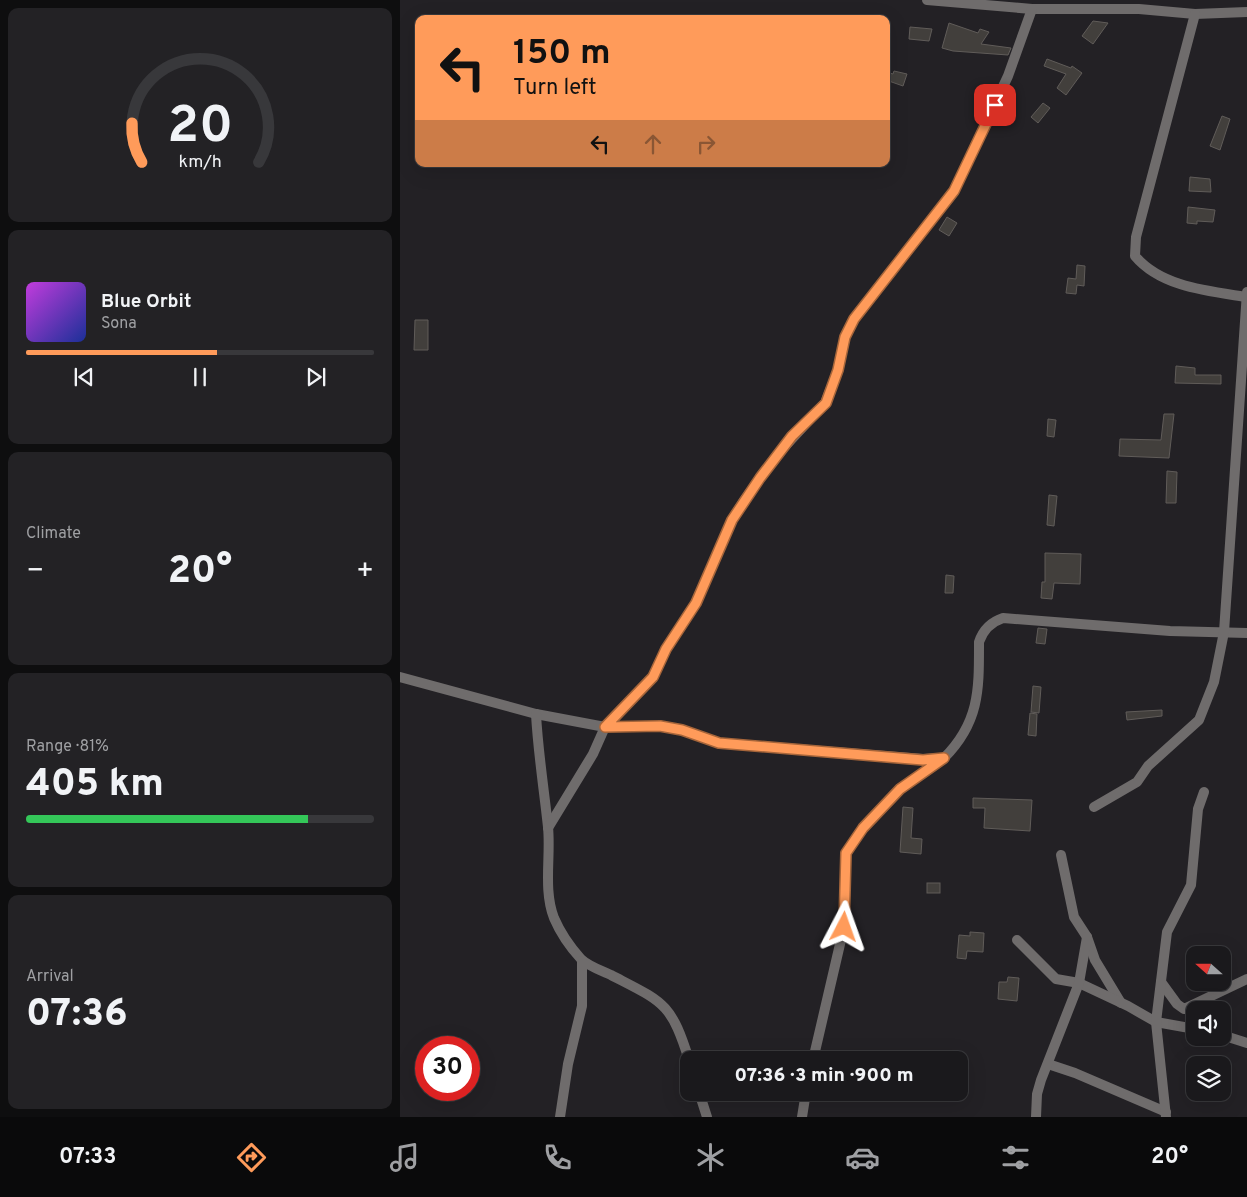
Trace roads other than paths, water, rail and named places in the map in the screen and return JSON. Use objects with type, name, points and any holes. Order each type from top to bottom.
[{"type":"street","points":[[927,0],[1032,9],[1141,4],[1195,14],[1247,12]]},
{"type":"street","points":[[548,828],[589,762],[605,727],[653,677],[666,649],[696,603],[732,520],[760,478],[792,436],[826,403],[838,370],[845,337],[854,319],[954,191],[1008,76],[1032,9]]},
{"type":"street","points":[[1094,808],[1137,782],[1148,766],[1199,720],[1214,682],[1224,632],[1247,294],[1210,292],[1162,278],[1144,266],[1135,256],[1136,237],[1195,14]]},
{"type":"street","points":[[815,1051],[844,927],[846,853],[863,828],[900,789],[944,758],[954,748],[973,712],[978,696],[979,642],[981,634],[994,621],[1003,618],[1170,631],[1247,633]]},
{"type":"street","points":[[400,677],[536,714],[605,727],[660,726],[682,730],[719,743],[923,760],[944,758]]},
{"type":"street","points":[[536,714],[539,763],[548,828],[549,891],[554,917],[563,935],[582,961],[655,998],[669,1011],[680,1031],[686,1051]]},
{"type":"street","points":[[1166,1115],[1156,1022],[1167,932],[1191,885],[1198,809],[1204,792]]},
{"type":"street","points":[[1061,855],[1074,917],[1087,937],[1095,960],[1121,1003]]},
{"type":"street","points":[[1036,1117],[1037,1094],[1079,983],[1087,937]]},
{"type":"street","points":[[1018,940],[1056,979],[1079,983],[1156,1022],[1186,1027]]},
{"type":"street","points":[[560,1117],[568,1064],[582,1006],[582,961]]},
{"type":"street","points":[[1161,982],[1177,1004],[1184,1008],[1247,979]]},
{"type":"street","points":[[1231,1038],[1247,1044]]},
{"type":"street","points":[[1048,1064],[1075,1073],[1166,1115]]},
{"type":"street","points":[[702,1101],[706,1117]]},
{"type":"street","points":[[802,1117],[805,1101]]}]
